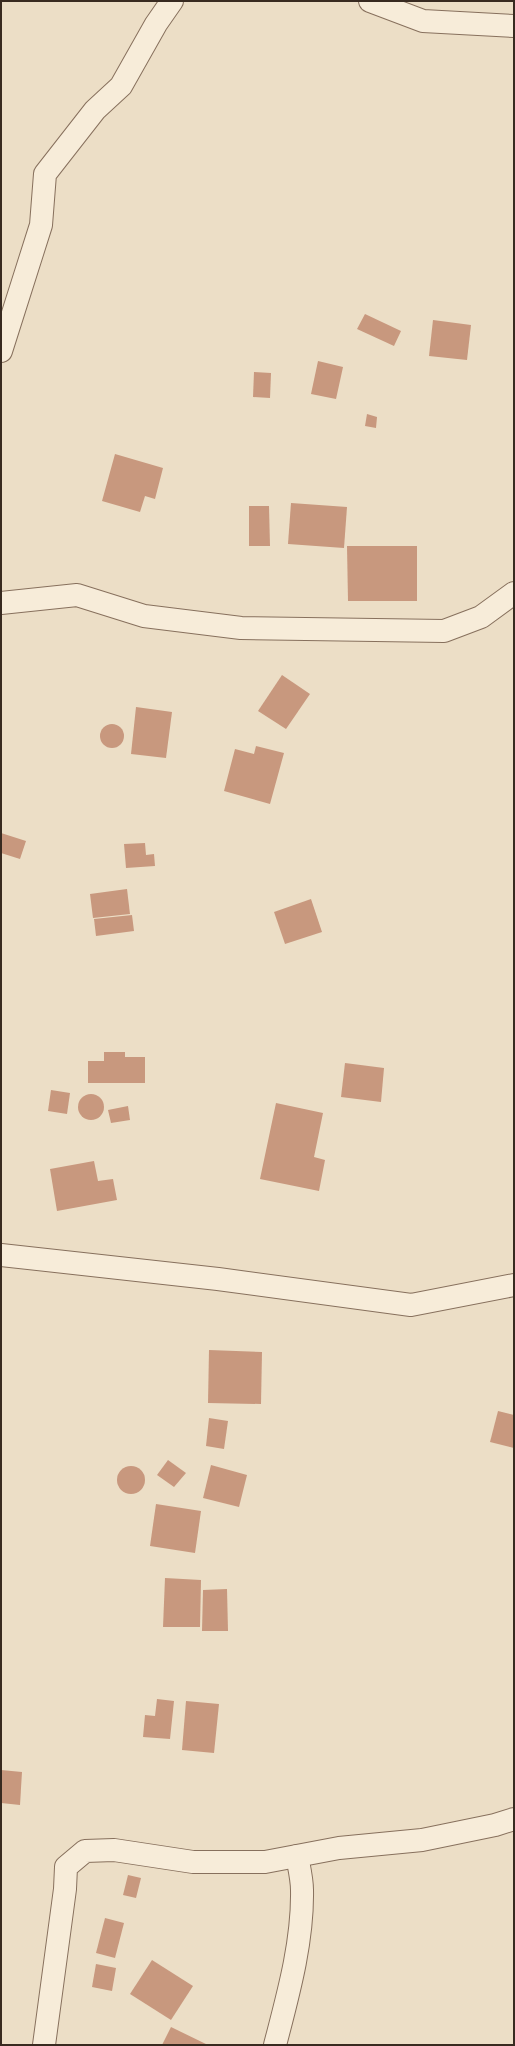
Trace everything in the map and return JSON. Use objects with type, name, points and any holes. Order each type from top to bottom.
[{"type":"street","points":[[1,350],[41,225],[45,174],[95,110],[121,86],[156,24],[172,1]]},
{"type":"street","points":[[370,1],[423,21],[514,26]]},
{"type":"street","points":[[1,603],[77,595],[144,616],[241,628],[444,631],[481,617],[514,592]]},
{"type":"street","points":[[1,1255],[218,1279],[411,1305],[514,1285]]},
{"type":"street","points":[[44,2045],[65,1889],[66,1867],[85,1851],[114,1850],[193,1862],[265,1862],[339,1848],[422,1840],[495,1825],[514,1819]]},
{"type":"street","points":[[275,2045],[292,1979],[300,1928],[302,1889],[297,1856]]},
{"type":"building","points":[[365,314],[401,331],[394,346],[357,329]]},
{"type":"building","points":[[433,320],[471,325],[467,360],[429,356]]},
{"type":"building","points":[[318,361],[343,367],[336,399],[311,394]]},
{"type":"building","points":[[254,372],[271,373],[270,398],[253,397]]},
{"type":"building","points":[[367,414],[377,417],[376,428],[365,426]]},
{"type":"building","points":[[115,454],[163,468],[155,499],[145,496],[140,512],[102,501]]},
{"type":"building","points":[[291,503],[347,507],[344,548],[288,544]]},
{"type":"building","points":[[249,506],[269,506],[270,546],[249,546]]},
{"type":"building","points":[[347,546],[417,546],[417,601],[348,601]]},
{"type":"building","points":[[282,675],[310,694],[286,729],[258,711]]},
{"type":"building","points":[[136,707],[172,712],[166,758],[131,754]]},
{"type":"building","points":[[112,724],[120,728],[124,736],[120,744],[112,748],[104,744],[100,736],[104,728]]},
{"type":"building","points":[[256,746],[284,753],[270,804],[224,791],[235,749],[254,754]]},
{"type":"building","points":[[1,833],[26,841],[20,859],[1,853]]},
{"type":"building","points":[[145,843],[146,855],[154,854],[155,866],[126,868],[124,844]]},
{"type":"building","points":[[127,889],[130,914],[93,918],[90,894]]},
{"type":"building","points":[[311,899],[322,932],[285,944],[274,912]]},
{"type":"building","points":[[132,915],[134,931],[96,936],[94,919]]},
{"type":"building","points":[[104,1052],[125,1052],[125,1057],[145,1057],[145,1083],[88,1083],[88,1061],[104,1061]]},
{"type":"building","points":[[345,1063],[384,1068],[381,1102],[341,1097]]},
{"type":"building","points":[[51,1090],[70,1093],[67,1114],[48,1111]]},
{"type":"building","points":[[91,1094],[100,1098],[104,1107],[100,1116],[91,1120],[82,1116],[78,1107],[82,1098]]},
{"type":"building","points":[[276,1103],[323,1113],[314,1157],[325,1160],[319,1191],[260,1179]]},
{"type":"building","points":[[128,1106],[130,1120],[111,1123],[108,1110]]},
{"type":"building","points":[[94,1161],[98,1181],[113,1179],[117,1200],[57,1211],[50,1169]]},
{"type":"building","points":[[209,1350],[262,1352],[261,1404],[208,1403]]},
{"type":"building","points":[[498,1411],[514,1415],[514,1448],[490,1442]]},
{"type":"building","points":[[209,1418],[228,1421],[224,1449],[206,1446]]},
{"type":"building","points":[[168,1460],[186,1473],[174,1487],[157,1475]]},
{"type":"building","points":[[211,1465],[247,1475],[239,1507],[203,1498]]},
{"type":"building","points":[[131,1466],[141,1470],[145,1480],[141,1490],[131,1494],[121,1490],[117,1480],[121,1470]]},
{"type":"building","points":[[156,1504],[201,1511],[195,1553],[150,1546]]},
{"type":"building","points":[[165,1578],[201,1580],[200,1627],[163,1627]]},
{"type":"building","points":[[227,1589],[228,1631],[202,1631],[203,1590]]},
{"type":"building","points":[[157,1699],[174,1701],[170,1739],[143,1737],[145,1715],[155,1716]]},
{"type":"building","points":[[186,1701],[219,1704],[214,1753],[182,1750]]},
{"type":"building","points":[[1,1770],[22,1772],[20,1805],[1,1803]]},
{"type":"building","points":[[128,1875],[141,1878],[136,1898],[123,1895]]},
{"type":"building","points":[[105,1918],[124,1923],[115,1958],[96,1953]]},
{"type":"building","points":[[152,1960],[193,1986],[171,2020],[130,1994]]},
{"type":"building","points":[[96,1964],[116,1968],[112,1991],[92,1987]]},
{"type":"building","points":[[171,2027],[208,2045],[162,2045]]}]
